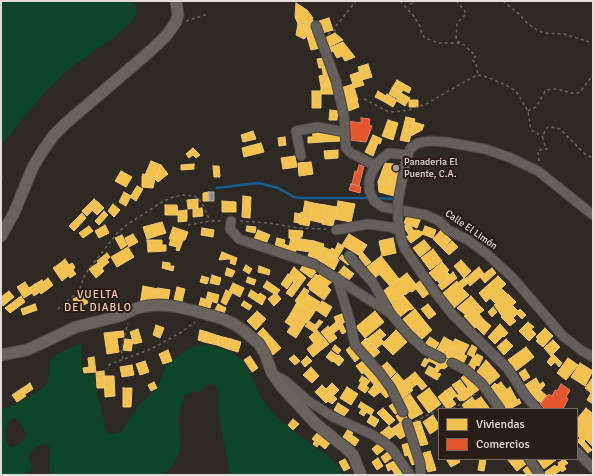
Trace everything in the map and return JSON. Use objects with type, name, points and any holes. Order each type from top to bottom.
[{"type":"main road","points":[[1,236],[14,213],[35,162],[54,136],[65,124],[166,36],[176,22],[178,15],[176,1]]},
{"type":"main road","points":[[1,355],[27,350],[76,327],[120,316],[130,311],[147,306],[173,306],[201,313],[234,324],[252,337],[266,354],[272,373],[295,402],[315,423],[353,455],[360,475]]},
{"type":"street","points":[[316,26],[336,81],[344,116],[345,146],[348,151],[376,166]]},
{"type":"street","points":[[301,156],[296,131],[318,127],[345,132]]},
{"type":"street","points":[[535,408],[508,369],[445,306],[405,249],[399,230],[398,202],[408,154],[414,145],[423,141],[446,142],[497,152],[538,171],[593,215]]},
{"type":"street","name":"Calle El Limón","points":[[408,154],[389,153],[379,161],[369,181],[369,190],[374,201],[383,207],[426,215],[439,221],[448,230],[468,240],[487,254],[512,277],[563,336],[593,357]]},
{"type":"street","points":[[230,221],[230,229],[239,239],[317,266],[390,313]]},
{"type":"street","points":[[336,230],[368,224],[390,227],[399,230]]},
{"type":"street","points":[[349,256],[373,283],[390,313],[408,334],[421,346],[441,358]]},
{"type":"street","points":[[337,278],[350,321],[355,345],[391,388],[403,412]]},
{"type":"street","points":[[452,363],[466,370],[485,387],[499,408]]},
{"type":"street","points":[[272,373],[287,382],[307,400],[333,417],[371,434],[384,442],[393,450],[410,475]]},
{"type":"street","points":[[407,423],[420,463],[421,475]]},
{"type":"street","points":[[578,453],[593,468]]},
{"type":"street","points":[[530,460],[540,475]]},
{"type":"path","points":[[320,38],[335,30],[336,26],[356,1]]},
{"type":"path","points":[[400,1],[413,15],[420,26],[424,38],[439,43],[460,42]]},
{"type":"path","points":[[404,1],[414,4],[413,1]]},
{"type":"path","points":[[456,1],[466,14],[458,23],[456,40],[476,56],[472,60],[476,63],[478,75]]},
{"type":"path","points":[[502,1],[519,14],[527,24],[537,30],[544,33],[564,34],[593,42]]},
{"type":"path","points":[[176,22],[185,21],[208,14]]},
{"type":"path","points":[[364,99],[388,111],[394,112],[409,110],[426,104],[478,75],[487,77],[514,90],[528,111],[531,130],[543,137]]},
{"type":"path","points":[[528,111],[536,107],[546,90],[557,89],[576,94],[580,92],[592,76],[593,77]]},
{"type":"path","points":[[541,166],[537,152],[538,150],[547,149],[543,141],[543,137],[545,130],[548,127],[560,128],[585,154],[593,158]]},
{"type":"path","points":[[58,308],[79,291],[85,274],[118,232],[162,202],[173,197],[184,195],[195,196],[200,199],[210,221]]},
{"type":"path","points":[[188,225],[210,221],[230,221],[262,223],[298,228],[336,230]]},
{"type":"path","points":[[123,359],[121,349],[127,333],[130,311]]},
{"type":"path","points":[[108,365],[151,349],[180,333],[193,324],[201,313]]},
{"type":"path","points":[[454,408],[485,387]]},
{"type":"path","points":[[407,423],[438,409]]},
{"type":"green space","points":[[1,1],[132,1],[137,7],[136,14],[132,22],[113,38],[69,69],[45,92],[1,145]]},
{"type":"green space","points":[[81,343],[84,375],[95,373],[96,389],[107,432],[114,434],[122,431],[138,406],[157,389],[167,364],[190,348],[204,344],[229,351],[243,361],[253,378],[262,399],[273,413],[297,434],[326,455],[339,467],[343,475],[230,475],[218,409],[219,391],[215,385],[209,384],[198,392],[188,393],[184,397],[178,422],[181,445],[172,467],[162,475],[51,475],[49,462],[50,447],[46,443],[37,446],[31,453],[29,458],[32,465],[30,472],[26,475],[1,475],[1,409],[14,405],[43,388],[48,382],[50,361],[57,354]],"holes":[[[13,418],[19,420],[27,434],[25,439],[16,446],[12,447],[7,444],[5,434],[9,421]]]},
{"type":"building: Viviendas","points":[[296,3],[307,10],[313,18],[313,21],[298,24],[295,17]]},
{"type":"building: Viviendas","points":[[329,18],[333,30],[322,33],[319,21]]},
{"type":"building: Viviendas","points":[[313,21],[316,30],[306,33],[303,24]]},
{"type":"building: Viviendas","points":[[298,24],[303,24],[307,36],[304,39],[296,35]]},
{"type":"building: Viviendas","points":[[316,30],[320,48],[311,50],[306,33]]},
{"type":"building: Viviendas","points":[[335,33],[343,40],[327,48],[323,39]]},
{"type":"building: Viviendas","points":[[343,42],[355,57],[345,61],[342,56],[337,58],[333,51],[328,53],[327,49]]},
{"type":"building: Viviendas","points":[[326,58],[328,67],[319,68],[317,59]]},
{"type":"building: Viviendas","points":[[368,64],[372,77],[362,80],[358,67]]},
{"type":"building: Viviendas","points":[[328,67],[332,78],[324,79],[322,68]]},
{"type":"building: Viviendas","points":[[359,72],[364,85],[354,88],[350,75]]},
{"type":"building: Viviendas","points":[[324,75],[324,79],[332,78],[334,85],[321,87],[319,76]]},
{"type":"building: Viviendas","points":[[397,80],[411,88],[409,93],[403,90],[401,93],[392,88]]},
{"type":"building: Viviendas","points":[[353,84],[358,100],[345,104],[343,98],[345,98],[344,95],[341,96],[338,89]]},
{"type":"building: Viviendas","points":[[334,85],[335,94],[321,94],[321,87]]},
{"type":"building: Viviendas","points":[[392,88],[401,93],[398,99],[389,94]]},
{"type":"building: Viviendas","points":[[312,91],[321,91],[321,108],[312,108]]},
{"type":"building: Viviendas","points":[[378,91],[386,96],[383,101],[375,97]]},
{"type":"building: Viviendas","points":[[401,93],[410,98],[405,106],[397,101]]},
{"type":"building: Viviendas","points":[[387,94],[397,100],[393,107],[383,101]]},
{"type":"building: Viviendas","points":[[357,100],[359,107],[346,112],[344,108],[347,107],[346,104]]},
{"type":"building: Viviendas","points":[[409,100],[418,100],[418,107],[409,107]]},
{"type":"building: Viviendas","points":[[330,110],[338,111],[337,120],[329,120]]},
{"type":"building: Viviendas","points":[[406,117],[415,119],[409,142],[400,140]]},
{"type":"building: Viviendas","points":[[388,120],[398,123],[393,140],[382,136]]},
{"type":"building: Viviendas","points":[[414,122],[424,125],[422,130],[411,136]]},
{"type":"building: Viviendas","points":[[321,130],[322,142],[308,143],[308,137],[313,137],[312,131]]},
{"type":"building: Viviendas","points":[[321,130],[337,134],[341,138],[341,141],[322,142]]},
{"type":"building: Viviendas","points":[[253,131],[256,139],[243,142],[241,135]]},
{"type":"building: Viviendas","points":[[373,135],[382,139],[380,144],[378,143],[373,156],[365,152]]},
{"type":"building: Viviendas","points":[[285,137],[286,145],[279,146],[278,138]]},
{"type":"building: Viviendas","points":[[261,143],[264,152],[244,157],[242,148]]},
{"type":"building: Viviendas","points":[[193,148],[200,155],[196,158],[193,155],[189,158],[186,154]]},
{"type":"building: Viviendas","points":[[338,150],[338,158],[325,159],[324,151]]},
{"type":"building: Viviendas","points":[[295,156],[297,167],[283,169],[281,158]]},
{"type":"building: Viviendas","points":[[151,161],[161,165],[155,179],[145,175]]},
{"type":"building: Viviendas","points":[[311,162],[313,174],[299,176],[298,163]]},
{"type":"building: Viviendas","points":[[385,163],[393,164],[389,185],[378,182]]},
{"type":"building: Viviendas","points":[[194,164],[194,169],[181,170],[181,165]]},
{"type":"building: Viviendas","points":[[393,164],[400,165],[396,186],[389,185]]},
{"type":"building: Viviendas","points":[[161,165],[168,174],[158,182],[155,179]]},
{"type":"building: Viviendas","points":[[213,166],[219,166],[220,177],[214,177]]},
{"type":"building: Viviendas","points":[[121,171],[132,177],[126,187],[115,181]]},
{"type":"building: Viviendas","points":[[143,174],[155,179],[153,188],[142,187]]},
{"type":"building: Viviendas","points":[[378,182],[396,186],[394,196],[379,192]]},
{"type":"building: Viviendas","points":[[137,186],[143,189],[136,201],[130,197]]},
{"type":"building: Viviendas","points":[[124,192],[131,196],[126,206],[119,202]]},
{"type":"building: Viviendas","points":[[209,192],[209,201],[203,201],[203,193]]},
{"type":"building: Viviendas","points":[[243,196],[251,197],[250,218],[242,217]]},
{"type":"building: Viviendas","points":[[94,199],[99,203],[87,216],[82,211]]},
{"type":"building: Viviendas","points":[[198,199],[198,208],[188,209],[187,200]]},
{"type":"building: Viviendas","points":[[222,201],[236,202],[236,212],[222,212]]},
{"type":"building: Viviendas","points":[[305,201],[313,203],[309,226],[299,224]]},
{"type":"building: Viviendas","points":[[338,201],[355,204],[351,222],[335,219]]},
{"type":"building: Viviendas","points":[[99,203],[104,208],[97,215],[92,210]]},
{"type":"building: Viviendas","points":[[313,203],[325,205],[322,223],[310,220]]},
{"type":"building: Viviendas","points":[[113,204],[120,210],[114,217],[108,211]]},
{"type":"building: Viviendas","points":[[165,205],[177,205],[178,215],[165,215]]},
{"type":"building: Viviendas","points":[[325,205],[337,207],[333,226],[322,224]]},
{"type":"building: Viviendas","points":[[202,208],[203,216],[193,217],[193,209]]},
{"type":"building: Viviendas","points":[[187,210],[187,221],[178,222],[178,211]]},
{"type":"building: Viviendas","points":[[104,211],[108,215],[99,225],[95,221]]},
{"type":"building: Viviendas","points":[[82,213],[86,218],[74,231],[69,226]]},
{"type":"building: Viviendas","points":[[295,213],[301,214],[299,223],[294,222]]},
{"type":"building: Viviendas","points":[[408,213],[421,218],[417,228],[404,223]]},
{"type":"building: Viviendas","points":[[162,222],[166,233],[147,239],[143,227]]},
{"type":"building: Viviendas","points":[[407,224],[410,225],[414,231],[416,230],[423,232],[422,235],[411,243],[406,237],[409,235],[403,226]]},
{"type":"building: Viviendas","points":[[105,225],[109,233],[99,238],[95,231]]},
{"type":"building: Viviendas","points":[[89,226],[93,231],[83,238],[79,233]]},
{"type":"building: Viviendas","points":[[247,226],[256,227],[255,233],[246,231]]},
{"type":"building: Viviendas","points":[[425,226],[436,230],[433,238],[422,234]]},
{"type":"building: Viviendas","points":[[173,227],[188,232],[179,251],[176,250],[177,247],[169,245],[171,239],[169,239]]},
{"type":"building: Viviendas","points":[[202,228],[214,230],[213,237],[201,235]]},
{"type":"building: Viviendas","points":[[258,230],[270,235],[266,244],[254,239]]},
{"type":"building: Viviendas","points":[[289,230],[303,231],[302,237],[300,237],[300,239],[289,238]]},
{"type":"building: Viviendas","points":[[441,230],[451,240],[443,249],[433,239]]},
{"type":"building: Viviendas","points":[[133,234],[138,242],[129,247],[125,238]]},
{"type":"building: Viviendas","points":[[349,234],[367,245],[360,256],[342,245]]},
{"type":"building: Viviendas","points":[[122,235],[127,245],[121,249],[115,238]]},
{"type":"building: Viviendas","points":[[277,238],[285,240],[284,244],[289,246],[288,250],[275,246]]},
{"type":"building: Viviendas","points":[[291,238],[301,239],[295,253],[288,251]]},
{"type":"building: Viviendas","points":[[393,238],[396,253],[382,256],[379,241]]},
{"type":"building: Viviendas","points":[[301,239],[314,241],[310,252],[297,250]]},
{"type":"building: Viviendas","points":[[147,240],[162,240],[162,245],[166,245],[166,251],[148,252]]},
{"type":"building: Viviendas","points":[[424,240],[431,248],[420,257],[413,248]]},
{"type":"building: Viviendas","points":[[314,241],[324,244],[318,260],[308,256]]},
{"type":"building: Viviendas","points":[[452,241],[458,247],[449,255],[443,249]]},
{"type":"building: Viviendas","points":[[338,243],[344,247],[337,259],[328,254],[332,248],[335,250]]},
{"type":"building: Viviendas","points":[[128,247],[134,257],[117,267],[111,257]]},
{"type":"building: Viviendas","points":[[323,247],[331,250],[323,263],[318,260]]},
{"type":"building: Viviendas","points":[[433,249],[442,261],[430,270],[421,258]]},
{"type":"building: Viviendas","points":[[222,252],[237,258],[235,265],[230,263],[231,260],[229,259],[219,260]]},
{"type":"building: Viviendas","points":[[107,253],[110,257],[107,260],[109,262],[102,268],[97,261]]},
{"type":"building: Viviendas","points":[[363,253],[371,262],[366,266],[359,257]]},
{"type":"building: Viviendas","points":[[328,254],[339,260],[334,270],[323,263]]},
{"type":"building: Viviendas","points":[[342,255],[351,262],[348,265],[339,258]]},
{"type":"building: Viviendas","points":[[381,256],[389,266],[375,278],[367,267]]},
{"type":"building: Viviendas","points":[[65,259],[69,265],[72,263],[75,267],[73,270],[76,274],[70,278],[59,264]]},
{"type":"building: Viviendas","points":[[461,260],[471,271],[464,278],[454,266]]},
{"type":"building: Viviendas","points":[[163,262],[170,263],[170,266],[174,266],[173,271],[162,268]]},
{"type":"building: Viviendas","points":[[442,262],[449,270],[447,272],[450,275],[439,283],[429,273]]},
{"type":"building: Viviendas","points":[[98,263],[104,271],[96,278],[89,269]]},
{"type":"building: Viviendas","points":[[304,263],[320,267],[311,278],[300,270]]},
{"type":"building: Viviendas","points":[[59,264],[68,276],[62,281],[53,268]]},
{"type":"building: Viviendas","points":[[246,265],[252,269],[249,274],[243,270]]},
{"type":"building: Viviendas","points":[[259,266],[270,270],[269,275],[258,272]]},
{"type":"building: Viviendas","points":[[344,266],[354,274],[348,281],[338,273]]},
{"type":"building: Viviendas","points":[[389,266],[399,279],[390,286],[379,274]]},
{"type":"building: Viviendas","points":[[294,267],[306,278],[300,286],[293,281],[294,279],[289,275]]},
{"type":"building: Viviendas","points":[[479,267],[484,274],[470,286],[465,279]]},
{"type":"building: Viviendas","points":[[227,268],[235,271],[232,277],[225,275]]},
{"type":"building: Viviendas","points":[[492,268],[496,273],[485,283],[480,277]]},
{"type":"building: Viviendas","points":[[324,270],[333,281],[327,286],[331,290],[324,300],[309,289],[310,287],[307,285],[316,274],[318,276]]},
{"type":"building: Viviendas","points":[[453,272],[457,278],[442,290],[438,285]]},
{"type":"building: Viviendas","points":[[407,273],[418,287],[412,292],[410,291],[405,295],[404,294],[392,304],[382,292]]},
{"type":"building: Viviendas","points":[[288,274],[294,279],[287,289],[281,284]]},
{"type":"building: Viviendas","points":[[212,275],[221,278],[219,285],[210,283]]},
{"type":"building: Viviendas","points":[[202,276],[209,278],[207,284],[200,282]]},
{"type":"building: Viviendas","points":[[498,276],[506,284],[486,302],[479,293]]},
{"type":"building: Viviendas","points":[[248,277],[256,280],[254,285],[246,282]]},
{"type":"building: Viviendas","points":[[48,278],[53,285],[48,289],[43,282]]},
{"type":"building: Viviendas","points":[[464,278],[468,283],[462,288],[469,295],[454,308],[442,294],[457,281],[458,283]]},
{"type":"building: Viviendas","points":[[42,280],[48,289],[41,294],[35,284]]},
{"type":"building: Viviendas","points":[[421,280],[431,292],[423,298],[416,289],[418,287],[416,284]]},
{"type":"building: Viviendas","points":[[267,281],[280,290],[276,295],[263,287]]},
{"type":"building: Viviendas","points":[[25,282],[32,293],[24,298],[17,287]]},
{"type":"building: Viviendas","points":[[294,282],[300,286],[292,297],[286,293]]},
{"type":"building: Viviendas","points":[[233,283],[244,288],[240,297],[229,291]]},
{"type":"building: Viviendas","points":[[35,284],[40,292],[34,296],[29,288]]},
{"type":"building: Viviendas","points":[[143,286],[158,289],[156,302],[140,305]]},
{"type":"building: Viviendas","points":[[177,287],[185,289],[181,306],[173,304]]},
{"type":"building: Viviendas","points":[[158,288],[170,290],[167,306],[155,303]]},
{"type":"building: Viviendas","points":[[304,288],[309,291],[307,294],[320,302],[314,313],[295,301]]},
{"type":"building: Viviendas","points":[[501,288],[507,294],[496,304],[490,298]]},
{"type":"building: Viviendas","points":[[226,290],[232,293],[226,305],[221,302]]},
{"type":"building: Viviendas","points":[[251,290],[266,297],[262,305],[248,296]]},
{"type":"building: Viviendas","points":[[9,291],[14,297],[3,306],[1,303],[1,297]]},
{"type":"building: Viviendas","points":[[208,292],[219,295],[217,303],[206,300]]},
{"type":"building: Viviendas","points":[[84,294],[88,303],[77,308],[73,299]]},
{"type":"building: Viviendas","points":[[274,294],[277,294],[281,299],[274,306],[268,299]]},
{"type":"building: Viviendas","points":[[508,294],[516,302],[502,316],[494,305]]},
{"type":"building: Viviendas","points":[[403,295],[414,308],[411,310],[410,309],[400,317],[391,306]]},
{"type":"building: Viviendas","points":[[21,296],[25,302],[10,313],[5,308]]},
{"type":"building: Viviendas","points":[[471,296],[478,304],[466,315],[457,308]]},
{"type":"building: Viviendas","points":[[201,298],[212,301],[210,308],[199,305]]},
{"type":"building: Viviendas","points":[[244,301],[252,306],[249,310],[241,305]]},
{"type":"building: Viviendas","points":[[322,301],[332,307],[326,317],[316,310]]},
{"type":"building: Viviendas","points":[[297,302],[314,313],[307,323],[291,313]]},
{"type":"building: Viviendas","points":[[35,304],[37,310],[23,315],[21,309]]},
{"type":"building: Viviendas","points":[[218,304],[226,308],[223,316],[214,312]]},
{"type":"building: Viviendas","points":[[428,304],[436,314],[429,319],[421,309]]},
{"type":"building: Viviendas","points":[[478,304],[484,310],[479,314],[484,320],[475,328],[464,316]]},
{"type":"building: Viviendas","points":[[513,306],[518,311],[520,309],[526,315],[522,319],[517,314],[513,318],[516,321],[510,326],[501,317]]},
{"type":"building: Viviendas","points":[[493,307],[497,312],[492,317],[488,312]]},
{"type":"building: Viviendas","points":[[415,309],[426,323],[413,334],[402,320]]},
{"type":"building: Viviendas","points":[[257,311],[266,319],[256,330],[247,321]]},
{"type":"building: Viviendas","points":[[375,311],[384,322],[365,338],[356,327]]},
{"type":"building: Viviendas","points":[[291,313],[306,322],[296,338],[287,332],[291,326],[285,322]]},
{"type":"building: Viviendas","points":[[344,313],[347,321],[338,326],[334,317]]},
{"type":"building: Viviendas","points":[[319,320],[323,322],[314,332],[305,326],[309,321],[315,325]]},
{"type":"building: Viviendas","points":[[484,320],[491,326],[484,335],[476,327]]},
{"type":"building: Viviendas","points":[[336,322],[339,329],[334,333],[329,328]]},
{"type":"building: Viviendas","points":[[528,322],[534,327],[531,329],[536,334],[529,341],[519,331]]},
{"type":"building: Viviendas","points":[[342,323],[346,332],[342,334],[338,326]]},
{"type":"building: Viviendas","points":[[426,323],[432,330],[421,340],[414,332]]},
{"type":"building: Viviendas","points":[[500,324],[508,333],[495,344],[488,337]]},
{"type":"building: Viviendas","points":[[156,325],[164,328],[160,338],[153,335]]},
{"type":"building: Viviendas","points":[[328,326],[337,338],[330,343],[321,332]]},
{"type":"building: Viviendas","points":[[263,328],[272,338],[264,346],[257,334]]},
{"type":"building: Viviendas","points":[[545,328],[553,336],[543,347],[536,341],[538,339],[536,337]]},
{"type":"building: Viviendas","points":[[138,329],[142,342],[134,344],[130,332]]},
{"type":"building: Viviendas","points":[[380,329],[386,335],[381,339],[384,342],[376,349],[367,339]]},
{"type":"building: Viviendas","points":[[200,330],[207,332],[204,342],[198,340]]},
{"type":"building: Viviendas","points":[[317,330],[329,344],[320,351],[309,337]]},
{"type":"building: Viviendas","points":[[396,330],[407,342],[393,355],[382,344]]},
{"type":"building: Viviendas","points":[[123,331],[124,337],[117,338],[119,352],[107,354],[104,333]]},
{"type":"building: Viviendas","points":[[207,332],[219,336],[217,345],[204,342]]},
{"type":"building: Viviendas","points":[[219,336],[231,339],[228,349],[217,345]]},
{"type":"building: Viviendas","points":[[430,337],[439,343],[434,351],[425,344]]},
{"type":"building: Viviendas","points":[[444,337],[453,342],[445,357],[435,353]]},
{"type":"building: Viviendas","points":[[272,338],[281,348],[273,355],[264,346]]},
{"type":"building: Viviendas","points":[[366,338],[371,343],[363,349],[359,345]]},
{"type":"building: Viviendas","points":[[125,339],[133,340],[131,351],[123,350]]},
{"type":"building: Viviendas","points":[[231,339],[241,342],[238,352],[228,349]]},
{"type":"building: Viviendas","points":[[455,339],[469,345],[464,354],[450,348]]},
{"type":"building: Viviendas","points":[[506,339],[513,346],[504,355],[497,347]]},
{"type":"building: Viviendas","points":[[553,340],[560,347],[551,356],[544,348]]},
{"type":"building: Viviendas","points":[[314,343],[320,351],[313,357],[307,349]]},
{"type":"building: Viviendas","points":[[371,343],[380,352],[371,360],[363,349]]},
{"type":"building: Viviendas","points":[[335,345],[341,350],[338,354],[332,349]]},
{"type":"building: Viviendas","points":[[352,345],[361,357],[355,362],[346,350]]},
{"type":"building: Viviendas","points":[[472,345],[477,348],[473,357],[467,354]]},
{"type":"building: Viviendas","points":[[526,347],[534,357],[516,371],[508,360]]},
{"type":"building: Viviendas","points":[[450,348],[467,356],[463,364],[445,357]]},
{"type":"building: Viviendas","points":[[168,350],[172,361],[163,364],[159,354]]},
{"type":"building: Viviendas","points":[[331,351],[338,356],[332,362],[326,357]]},
{"type":"building: Viviendas","points":[[431,354],[441,358],[437,365],[429,361],[425,367],[421,365],[425,358],[428,360]]},
{"type":"building: Viviendas","points":[[477,354],[483,357],[479,366],[476,365],[474,370],[468,366],[474,355],[476,356]]},
{"type":"building: Viviendas","points":[[553,354],[562,363],[559,367],[555,362],[551,366],[547,362]]},
{"type":"building: Viviendas","points":[[294,355],[300,361],[295,365],[289,359]]},
{"type":"building: Viviendas","points":[[339,355],[344,360],[339,366],[333,361]]},
{"type":"building: Viviendas","points":[[250,356],[258,368],[252,372],[244,360]]},
{"type":"building: Viviendas","points":[[307,356],[312,361],[305,367],[301,362]]},
{"type":"building: Viviendas","points":[[94,357],[96,372],[84,373],[83,368],[89,367],[88,358]]},
{"type":"building: Viviendas","points":[[442,357],[453,362],[444,369],[441,368],[437,373],[441,374],[437,380],[430,376]]},
{"type":"building: Viviendas","points":[[568,358],[578,365],[566,380],[557,373]]},
{"type":"building: Viviendas","points":[[364,360],[370,368],[362,374],[356,366]]},
{"type":"building: Viviendas","points":[[486,360],[495,370],[485,380],[476,373]]},
{"type":"building: Viviendas","points":[[145,361],[149,372],[140,375],[136,364]]},
{"type":"building: Viviendas","points":[[387,362],[396,372],[389,379],[380,368]]},
{"type":"building: Viviendas","points":[[580,363],[593,371],[585,386],[571,377]]},
{"type":"building: Viviendas","points":[[132,365],[134,375],[122,377],[120,367]]},
{"type":"building: Viviendas","points":[[429,366],[435,369],[430,376],[425,373]]},
{"type":"building: Viviendas","points":[[311,367],[319,376],[312,383],[303,375]]},
{"type":"building: Viviendas","points":[[370,368],[377,375],[370,380],[364,373]]},
{"type":"building: Viviendas","points":[[525,369],[530,377],[524,381],[519,373]]},
{"type":"building: Viviendas","points":[[495,370],[500,376],[489,385],[485,380]]},
{"type":"building: Viviendas","points":[[104,371],[105,388],[97,388],[96,372]]},
{"type":"building: Viviendas","points":[[415,372],[427,386],[422,390],[417,384],[412,388],[405,380]]},
{"type":"building: Viviendas","points":[[397,373],[404,381],[396,388],[390,380]]},
{"type":"building: Viviendas","points":[[467,373],[476,381],[468,387],[461,378]]},
{"type":"building: Viviendas","points":[[378,374],[384,381],[376,387],[370,380]]},
{"type":"building: Viviendas","points":[[104,376],[114,376],[115,396],[105,397]]},
{"type":"building: Viviendas","points":[[362,376],[370,381],[366,386],[369,388],[365,393],[358,388],[361,382],[359,381]]},
{"type":"building: Viviendas","points":[[593,377],[593,404],[587,400],[591,393],[585,388]]},
{"type":"building: Viviendas","points":[[536,378],[540,385],[529,392],[525,385]]},
{"type":"building: Viviendas","points":[[405,380],[413,390],[401,400],[395,389]]},
{"type":"building: Viviendas","points":[[460,380],[466,388],[459,394],[452,385]]},
{"type":"building: Viviendas","points":[[384,381],[391,394],[386,398],[376,387]]},
{"type":"building: Viviendas","points":[[476,381],[481,388],[464,401],[460,401],[456,396]]},
{"type":"building: Viviendas","points":[[154,382],[157,388],[151,391],[148,385]]},
{"type":"building: Viviendas","points":[[501,382],[507,390],[497,397],[490,388],[495,383],[497,385]]},
{"type":"building: Viviendas","points":[[543,382],[545,385],[534,398],[529,392]]},
{"type":"building: Viviendas","points":[[30,383],[33,389],[25,394],[21,389]]},
{"type":"building: Viviendas","points":[[332,383],[339,390],[333,396],[326,389]]},
{"type":"building: Viviendas","points":[[322,385],[329,392],[322,399],[315,392]]},
{"type":"building: Viviendas","points":[[374,385],[380,392],[374,397],[368,392]]},
{"type":"building: Viviendas","points":[[347,387],[358,394],[351,405],[340,398]]},
{"type":"building: Viviendas","points":[[451,387],[457,395],[451,400],[445,391]]},
{"type":"building: Viviendas","points":[[510,387],[517,400],[503,408],[497,397]]},
{"type":"building: Viviendas","points":[[123,388],[132,388],[131,407],[123,407]]},
{"type":"building: Viviendas","points":[[429,388],[441,404],[429,413],[417,397]]},
{"type":"building: Viviendas","points":[[21,389],[26,396],[17,402],[12,395]]},
{"type":"building: Viviendas","points":[[540,390],[547,396],[541,403],[534,398]]},
{"type":"building: Viviendas","points":[[445,391],[451,400],[444,405],[438,397]]},
{"type":"building: Viviendas","points":[[329,392],[337,399],[332,404],[328,401],[326,403],[322,399]]},
{"type":"building: Viviendas","points":[[410,394],[416,403],[407,410],[401,401]]},
{"type":"building: Viviendas","points":[[472,397],[479,408],[464,408],[462,405]]},
{"type":"building: Viviendas","points":[[481,397],[489,408],[479,408],[475,401]]},
{"type":"building: Viviendas","points":[[452,399],[456,404],[450,408],[446,408],[444,405]]},
{"type":"building: Viviendas","points":[[519,399],[521,403],[512,408],[503,408]]},
{"type":"building: Viviendas","points":[[361,402],[374,410],[371,415],[366,412],[364,416],[359,413],[362,409],[358,407]]},
{"type":"building: Viviendas","points":[[338,403],[349,410],[344,416],[334,410]]},
{"type":"building: Viviendas","points":[[394,403],[400,411],[395,414],[389,406]]},
{"type":"building: Viviendas","points":[[416,403],[423,413],[410,420],[407,410]]},
{"type":"building: Viviendas","points":[[383,408],[395,420],[389,425],[377,413]]},
{"type":"building: Viviendas","points":[[586,408],[592,413],[578,434],[578,418]]},
{"type":"building: Viviendas","points":[[404,411],[409,422],[402,426],[396,416]]},
{"type":"building: Viviendas","points":[[371,415],[379,420],[375,427],[367,422]]},
{"type":"building: Viviendas","points":[[433,415],[438,423],[438,429],[430,434],[423,422]]},
{"type":"building: Viviendas","points":[[591,415],[593,417],[593,429],[581,445],[578,442],[580,438],[578,434]]},
{"type":"building: Viviendas","points":[[293,419],[299,424],[293,430],[288,425]]},
{"type":"building: Viviendas","points":[[420,421],[422,427],[414,430],[411,423]]},
{"type":"building: Viviendas","points":[[400,423],[407,435],[400,439],[391,429]]},
{"type":"building: Viviendas","points":[[389,426],[396,434],[388,440],[379,434]]},
{"type":"building: Viviendas","points":[[422,427],[428,444],[419,446],[414,430]]},
{"type":"building: Viviendas","points":[[348,429],[353,433],[347,440],[343,437]]},
{"type":"building: Viviendas","points":[[319,431],[325,436],[317,447],[313,444],[315,441],[312,439]]},
{"type":"building: Viviendas","points":[[592,431],[593,432],[593,447],[585,439]]},
{"type":"building: Viviendas","points":[[352,435],[359,440],[355,446],[347,440]]},
{"type":"building: Viviendas","points":[[324,438],[330,443],[325,449],[319,444]]},
{"type":"building: Viviendas","points":[[415,441],[418,452],[405,456],[402,445]]},
{"type":"building: Viviendas","points":[[584,441],[592,450],[588,453],[581,445]]},
{"type":"building: Viviendas","points":[[380,442],[386,448],[377,455],[372,449]]},
{"type":"building: Viviendas","points":[[389,451],[393,457],[385,463],[381,457]]},
{"type":"building: Viviendas","points":[[430,451],[436,470],[428,472],[421,454]]},
{"type":"building: Viviendas","points":[[418,452],[421,462],[412,465],[408,455]]},
{"type":"building: Viviendas","points":[[378,458],[383,466],[377,470],[372,462]]},
{"type":"building: Viviendas","points":[[345,459],[350,468],[344,471],[339,462]]},
{"type":"building: Viviendas","points":[[396,460],[398,466],[388,471],[386,465]]},
{"type":"building: Viviendas","points":[[447,460],[459,460],[460,462],[451,467]]},
{"type":"building: Viviendas","points":[[480,460],[486,460],[484,471],[478,470]]},
{"type":"building: Viviendas","points":[[508,460],[523,460],[526,464],[517,471]]},
{"type":"building: Viviendas","points":[[538,460],[556,460],[544,469]]},
{"type":"building: Viviendas","points":[[565,460],[568,463],[564,466],[566,469],[562,472],[561,470],[554,475],[546,475],[545,472],[555,465],[556,467],[559,465],[558,463]]},
{"type":"building: Viviendas","points":[[529,465],[536,474],[527,475],[523,470]]},
{"type":"building: Viviendas","points":[[398,466],[403,475],[395,475],[392,469]]},
{"type":"building: Comercios","points":[[361,118],[370,119],[369,125],[372,126],[366,142],[350,140],[348,121],[361,123]]},
{"type":"building: Comercios","points":[[359,165],[364,166],[359,186],[352,184],[355,171],[357,172]]},
{"type":"building: Comercios","points":[[351,184],[361,187],[360,193],[349,190]]},
{"type":"building: Comercios","points":[[561,384],[570,390],[566,397],[568,399],[564,408],[544,408],[540,404],[549,394],[552,396],[555,390],[557,391]]},
{"type":"building: Industria","points":[[209,192],[214,192],[214,201],[209,201]]},
{"type":"waterway","points":[[217,188],[258,183],[278,188],[294,197],[301,198],[367,198]]},
{"type":"waterway","points":[[379,198],[393,199]]},
{"type":"place","name":"Panadería El Puente, C.A.","points":[[396,168]]},
{"type":"district","name":"VUELTA DEL DIABLO","points":[[98,301]]}]
